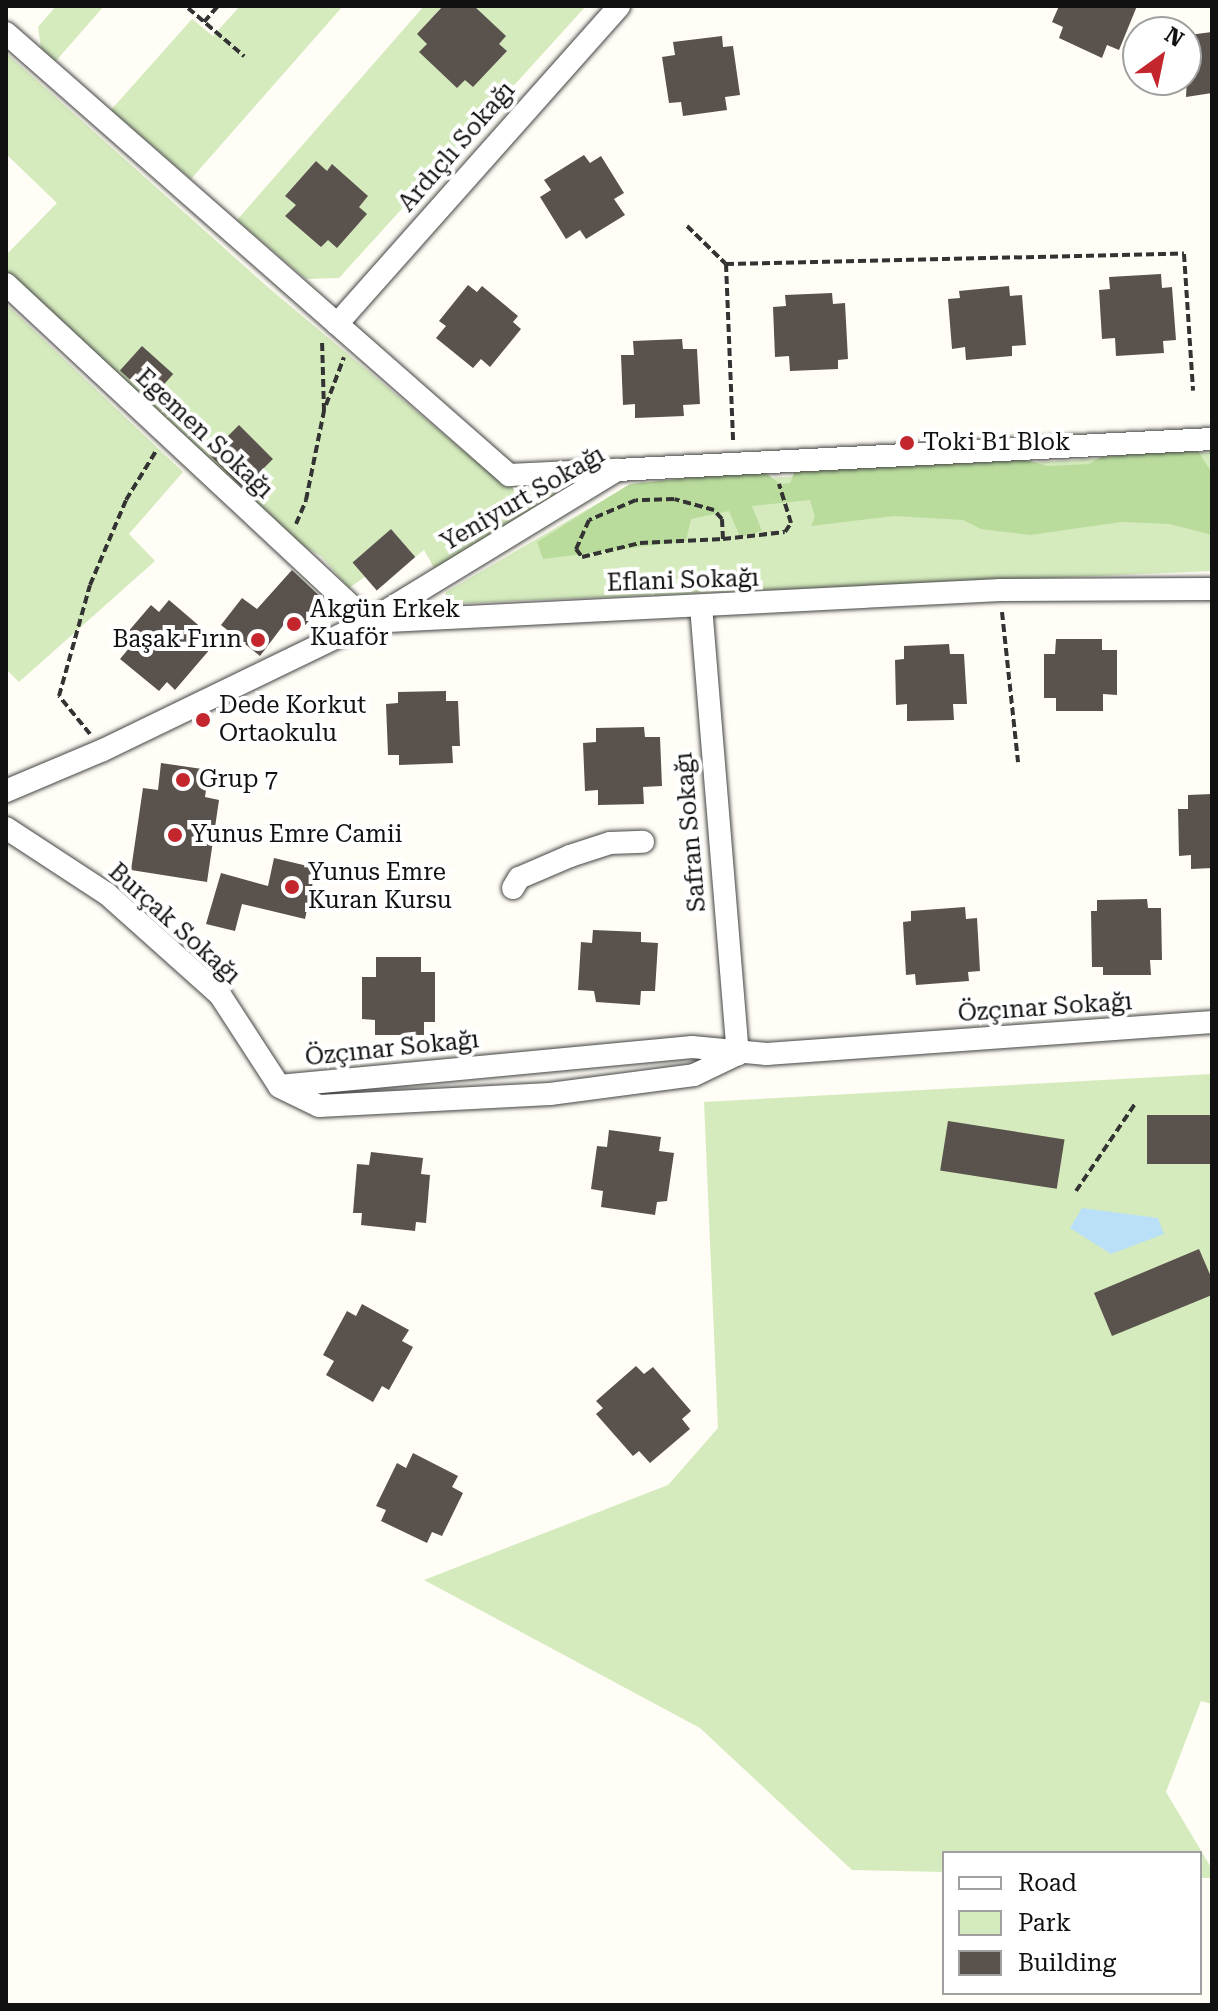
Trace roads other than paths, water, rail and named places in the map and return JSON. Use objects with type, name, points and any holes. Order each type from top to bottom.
[{"type":"street","name":"Ardıçlı Sokağı","points":[[345,331],[619,6]]},
{"type":"street","points":[[6,33],[509,475],[617,470]]},
{"type":"street","name":"Egemen Sokağı","points":[[6,284],[368,622]]},
{"type":"street","name":"Yeniyurt Sokağı","points":[[6,791],[103,750],[368,622],[617,470],[1212,439]]},
{"type":"street","name":"Eflani Sokağı","points":[[368,622],[1000,590],[1212,589]]},
{"type":"street","name":"Safran Sokağı","points":[[701,606],[738,1054]]},
{"type":"street","name":"Burçak Sokağı","points":[[6,828],[107,894],[220,995],[279,1086]]},
{"type":"street","points":[[513,888],[519,878],[591,848],[643,842]]},
{"type":"street","name":"Özçınar Sokağı","points":[[279,1086],[692,1047],[738,1054],[1212,1022]]},
{"type":"street","name":"Özçınar Sokağı","points":[[279,1086],[319,1106],[550,1094],[694,1075],[738,1054]]},
{"type":"water","points":[[1082,1208],[1158,1218],[1164,1234],[1111,1254],[1070,1228]]},
{"type":"place","name":"Toki B1 Blok","points":[[907,443]]},
{"type":"place","name":"Akgün Erkek Kuaför","points":[[294,624]]},
{"type":"place","name":"Başak Fırın","points":[[258,640]]},
{"type":"place","name":"Dede Korkut Ortaokulu","points":[[203,720]]},
{"type":"place","name":"Grup 7","points":[[183,780]]},
{"type":"place","name":"Yunus Emre Camii","points":[[175,835]]},
{"type":"place","name":"Yunus Emre Kuran Kursu","points":[[292,887]]}]
